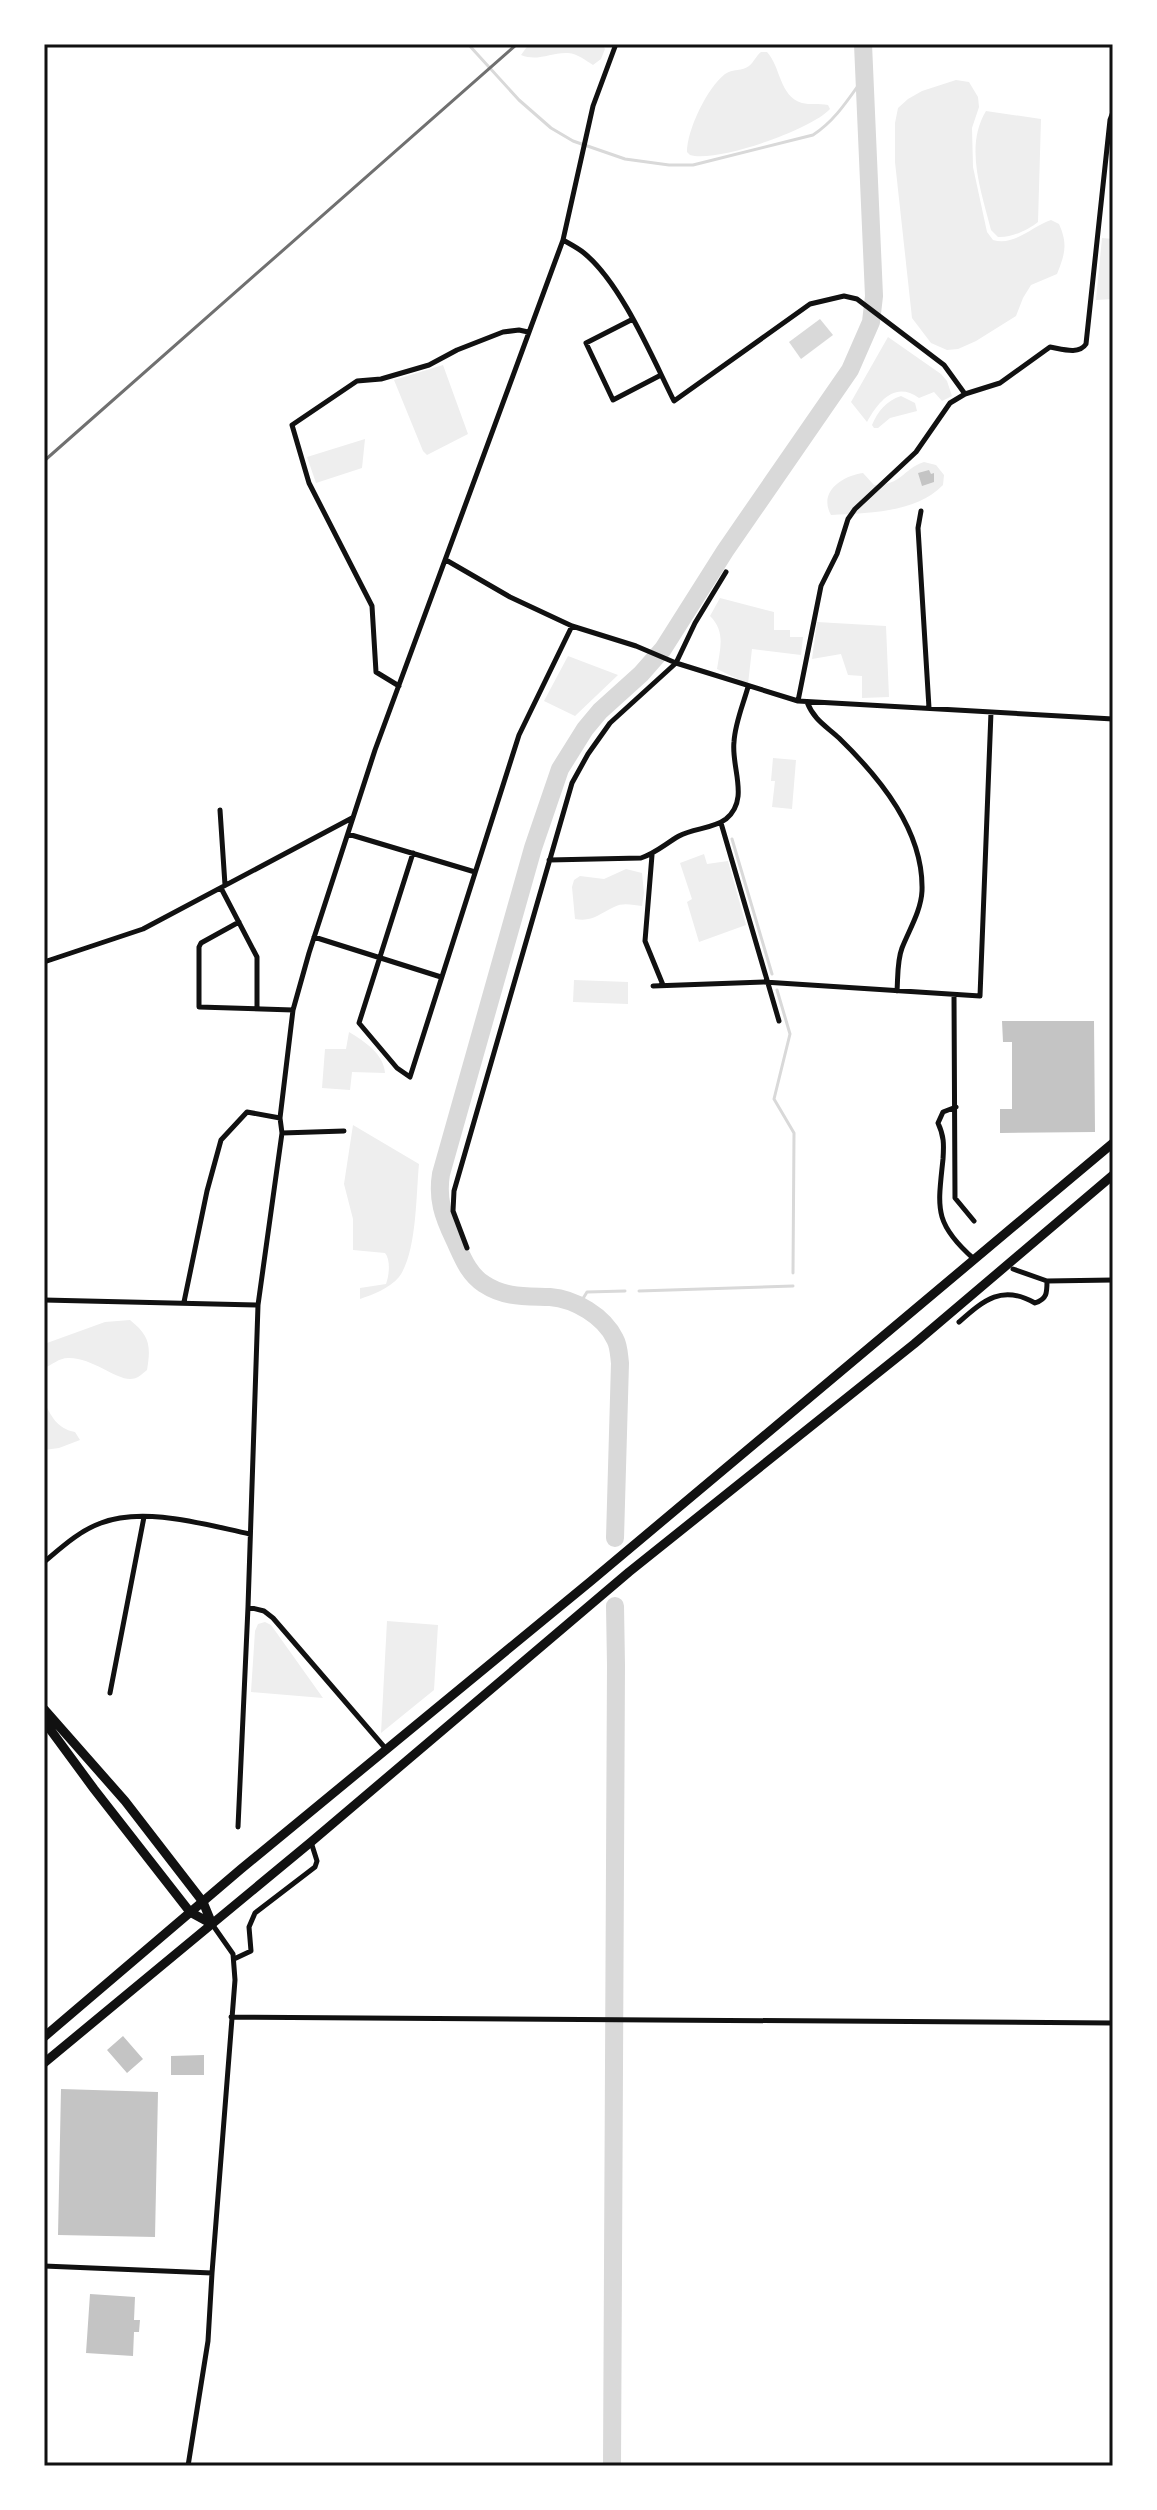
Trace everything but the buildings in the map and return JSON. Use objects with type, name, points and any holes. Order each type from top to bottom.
[{"type":"highway","points":[[44,2037],[1113,1143]]},
{"type":"highway","points":[[44,2063],[629,1572],[957,1307],[1113,1175]]},
{"type":"highway","points":[[44,1709],[125,1801],[203,1902],[212,1924]]},
{"type":"highway","points":[[44,1721],[190,1912],[212,1924]]},
{"type":"street","points":[[238,1827],[258,1305],[282,1133],[280,1118],[293,1010],[353,817],[563,240],[593,106],[616,44]]},
{"type":"street","points":[[798,701],[821,586],[855,509],[916,452],[950,403],[965,394],[1000,383],[1050,347],[1078,351],[1086,344],[1113,112]]},
{"type":"street","points":[[563,240],[584,253],[599,268],[633,319],[674,401],[810,304],[844,296],[857,299],[944,365],[965,394]]},
{"type":"street","points":[[633,319],[586,343],[613,400],[661,375]]},
{"type":"street","points":[[399,686],[376,672],[372,606],[309,483],[292,425],[357,381],[381,379],[429,365],[503,332],[528,332]]},
{"type":"street","points":[[921,511],[918,528],[929,708]]},
{"type":"street","points":[[446,560],[510,597],[572,626],[748,687],[798,701],[1113,719]]},
{"type":"street","points":[[467,1248],[453,1211],[454,1191],[572,783],[610,723],[676,663],[695,623],[726,572]]},
{"type":"street","points":[[413,853],[359,1023],[397,1068],[410,1077],[519,735],[572,626]]},
{"type":"street","points":[[549,860],[641,858],[652,855],[678,836],[721,823],[729,817],[738,802],[733,752],[748,687]]},
{"type":"street","points":[[807,702],[812,715],[837,737],[897,806],[905,820],[918,861],[922,895],[909,936],[902,947],[897,991]]},
{"type":"street","points":[[653,986],[768,982],[980,996],[991,712]]},
{"type":"street","points":[[220,810],[223,887],[257,957],[257,1008]]},
{"type":"street","points":[[44,962],[143,929],[353,817]]},
{"type":"street","points":[[721,823],[779,1021]]},
{"type":"street","points":[[348,834],[475,872]]},
{"type":"street","points":[[652,855],[645,941],[663,985]]},
{"type":"street","points":[[239,922],[199,947],[199,1007],[293,1010]]},
{"type":"street","points":[[314,937],[441,977]]},
{"type":"street","points":[[954,995],[955,1198],[974,1221]]},
{"type":"street","points":[[956,1107],[943,1112],[938,1123],[945,1137],[938,1207],[947,1230],[974,1259]]},
{"type":"street","points":[[184,1302],[221,1140],[247,1112],[280,1118]]},
{"type":"street","points":[[282,1133],[344,1131]]},
{"type":"street","points":[[1013,1269],[1047,1281],[1113,1280]]},
{"type":"street","points":[[957,1307],[959,1322],[993,1296],[1009,1294],[1026,1297],[1035,1303],[1047,1294],[1047,1281]]},
{"type":"street","points":[[44,1300],[258,1305]]},
{"type":"street","points":[[44,1562],[74,1537],[121,1517],[181,1520],[250,1534]]},
{"type":"street","points":[[110,1693],[144,1517]]},
{"type":"street","points":[[248,1607],[264,1611],[273,1618],[386,1749]]},
{"type":"street","points":[[234,1959],[251,1951],[249,1927],[255,1913],[315,1867],[317,1861],[311,1842]]},
{"type":"street","points":[[188,2466],[208,2341],[235,1980],[234,1959],[212,1924]]},
{"type":"street","points":[[231,2017],[1113,2023]]},
{"type":"street","points":[[44,2266],[212,2273]]},
{"type":"shaded area","points":[[529,44],[602,44],[605,49],[601,59],[593,65],[568,53],[533,58],[521,55]]},
{"type":"shaded area","points":[[761,52],[767,52],[772,58],[785,88],[794,99],[805,104],[828,105],[830,109],[804,126],[763,143],[720,154],[690,155],[687,152],[690,132],[711,89],[725,74],[749,66]]},
{"type":"shaded area","points":[[956,80],[969,82],[978,97],[979,107],[972,128],[973,167],[987,232],[993,240],[1009,240],[1051,220],[1059,224],[1064,249],[1057,274],[1031,285],[1016,316],[976,341],[947,350],[931,343],[912,318],[895,162],[895,123],[898,108],[908,99]]},
{"type":"shaded area","points":[[986,111],[1041,119],[1038,222],[1008,236],[998,237],[991,230],[977,170],[976,140]]},
{"type":"shaded area","points":[[1102,238],[1113,239],[1113,299],[1096,300]]},
{"type":"shaded area","points":[[820,319],[833,335],[801,359],[789,342]]},
{"type":"shaded area","points":[[888,337],[941,374],[952,396],[942,401],[934,392],[919,398],[910,393],[895,393],[882,401],[867,422],[851,402]]},
{"type":"shaded area","points":[[443,365],[468,434],[427,455],[394,380]]},
{"type":"shaded area","points":[[901,396],[915,403],[917,411],[890,418],[874,428],[872,425],[880,411]]},
{"type":"shaded area","points":[[365,439],[362,468],[316,483],[307,457]]},
{"type":"shaded area","points":[[924,462],[936,465],[944,475],[943,485],[932,494],[891,510],[831,515],[828,507],[830,492],[847,478],[863,473],[874,485],[891,483]]},
{"type":"shaded area","points":[[720,598],[774,612],[774,630],[790,630],[790,637],[803,637],[801,655],[752,649],[748,684],[717,669],[720,635],[710,616]]},
{"type":"shaded area","points":[[817,622],[886,626],[889,697],[862,698],[862,676],[848,675],[841,654],[812,659]]},
{"type":"shaded area","points":[[568,656],[618,675],[575,716],[544,701]]},
{"type":"shaded area","points":[[773,758],[796,760],[792,809],[772,807],[775,781],[771,781]]},
{"type":"shaded area","points":[[704,854],[707,864],[728,861],[746,925],[699,942],[687,902],[692,899],[680,863]]},
{"type":"shaded area","points":[[626,869],[642,873],[642,906],[621,905],[591,918],[575,919],[574,880],[580,876],[604,879]]},
{"type":"shaded area","points":[[574,980],[628,982],[628,1004],[573,1002]]},
{"type":"shaded area","points":[[349,1032],[377,1054],[385,1073],[352,1072],[350,1090],[322,1088],[325,1049],[346,1049]]},
{"type":"shaded area","points":[[353,1125],[419,1164],[412,1239],[405,1266],[391,1285],[360,1299],[360,1288],[386,1284],[389,1264],[385,1253],[353,1250],[353,1219],[344,1184]]},
{"type":"shaded area","points":[[130,1320],[142,1331],[149,1348],[147,1370],[138,1377],[124,1378],[94,1364],[68,1358],[44,1368],[44,1346],[47,1343],[105,1322]]},
{"type":"shaded area","points":[[44,1400],[55,1421],[75,1432],[80,1440],[44,1450]]},
{"type":"shaded area","points":[[387,1621],[438,1625],[434,1690],[381,1733]]},
{"type":"shaded area","points":[[265,1622],[271,1625],[323,1698],[251,1692],[255,1631],[258,1624]]},
{"type":"waterway","points":[[468,44],[519,100],[551,128],[573,141],[625,159],[669,165],[693,165],[813,135],[835,116],[865,76]]},
{"type":"waterway","points":[[615,1538],[620,1363],[616,1342],[604,1323],[579,1305],[560,1298],[508,1294],[478,1280],[463,1258],[444,1215],[440,1199],[441,1174],[533,848],[560,769],[600,711],[663,649],[725,551],[850,370],[871,322],[874,296],[863,44]]},
{"type":"waterway","points":[[732,839],[772,974]]},
{"type":"waterway","points":[[777,990],[790,1034],[774,1099],[794,1133],[793,1273]]},
{"type":"waterway","points":[[639,1291],[793,1286]]},
{"type":"waterway","points":[[579,1305],[587,1292],[625,1291]]},
{"type":"waterway","points":[[612,2466],[615,1606]]},
{"type":"railway","points":[[44,461],[517,44]]}]
